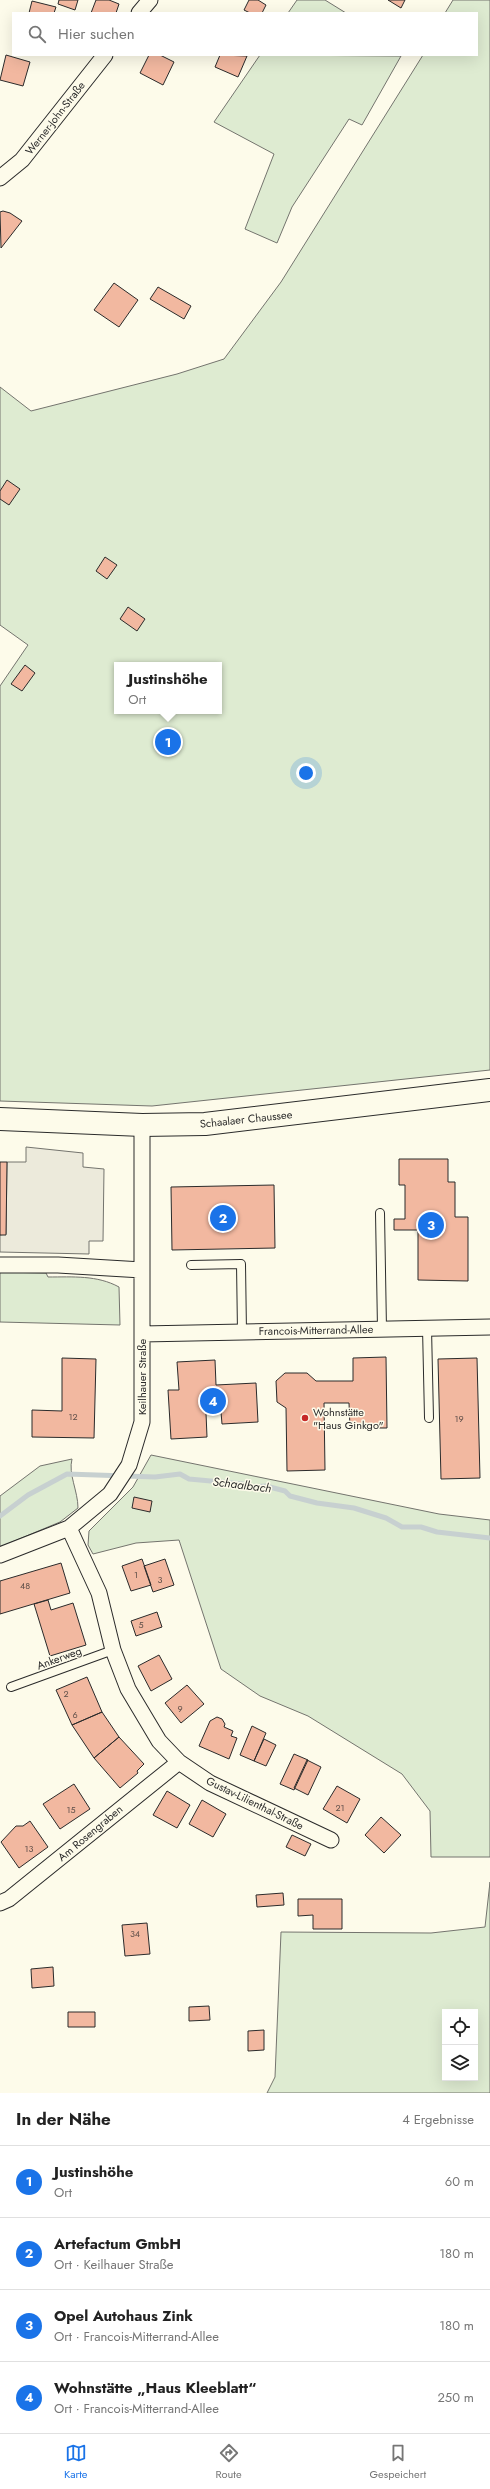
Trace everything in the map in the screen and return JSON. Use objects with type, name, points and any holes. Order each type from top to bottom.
[{"type":"main road","name":"Schaalaer Chaussee","points":[[0,1119],[142,1126],[205,1124],[490,1090]]},
{"type":"street","points":[[140,12],[150,0]]},
{"type":"street","name":"Werner-John-Straße","points":[[0,178],[22,160],[104,56]]},
{"type":"street","name":"Keilhauer Straße","points":[[0,1555],[69,1528],[110,1494],[129,1465],[142,1422],[142,1126]]},
{"type":"street","points":[[0,1265],[58,1265],[142,1270]]},
{"type":"street","name":"Francois-Mitterrand-Allee","points":[[142,1334],[490,1326]]},
{"type":"street","name":"Gustav-Lilienthal-Straße","points":[[69,1528],[99,1593],[113,1650],[128,1689],[143,1717],[159,1741],[179,1762],[210,1783],[331,1840]]},
{"type":"street","name":"Am Rosengraben","points":[[0,1903],[9,1899],[179,1762]]},
{"type":"lane","points":[[380,1213],[382,1329]]},
{"type":"lane","points":[[191,1265],[241,1264],[242,1332]]},
{"type":"lane","points":[[428,1328],[429,1418]]},
{"type":"lane","name":"Ankerweg","points":[[11,1687],[113,1650]]},
{"type":"green space","points":[[297,0],[325,0],[344,12],[289,12]]},
{"type":"green space","points":[[453,0],[490,0],[490,1070],[152,1106],[0,1101],[0,686],[28,645],[0,625],[0,387],[31,411],[177,374],[224,359],[281,282],[422,56],[478,56],[478,12],[446,12]]},
{"type":"green space","points":[[259,56],[401,56],[362,125],[349,119],[292,207],[277,243],[245,229],[274,154],[214,122]]},
{"type":"green space","points":[[0,1272],[46,1273],[48,1277],[85,1278],[102,1280],[111,1283],[119,1287],[120,1325],[0,1322]]},
{"type":"green space","points":[[151,1455],[439,1514],[490,1520],[490,1857],[431,1857],[430,1811],[402,1774],[308,1716],[260,1696],[221,1669],[179,1540],[136,1543],[93,1554],[88,1545],[89,1531],[133,1487]]},
{"type":"green space","points":[[72,1459],[71,1471],[78,1508],[60,1522],[0,1547],[0,1496],[40,1466]]},
{"type":"green space","points":[[490,1882],[490,2093],[267,2093],[275,2077],[281,1932],[431,1933],[485,1927]]},
{"type":"shaded area","points":[[26,1147],[83,1153],[83,1167],[104,1169],[103,1241],[89,1241],[89,1254],[0,1252],[0,1235],[6,1234],[7,1162],[26,1162]]},
{"type":"building","points":[[59,0],[78,0],[75,10],[58,4]]},
{"type":"building","points":[[96,0],[109,0],[119,4],[116,12],[91,12]]},
{"type":"building","points":[[249,0],[258,0],[266,5],[262,12],[248,12],[244,10]]},
{"type":"building","points":[[388,0],[405,0],[401,8]]},
{"type":"building","points":[[32,1],[56,7],[54,12],[29,12]]},
{"type":"building","points":[[6,55],[30,62],[23,86],[0,80]]},
{"type":"building","points":[[148,56],[162,56],[174,62],[163,85],[140,73]]},
{"type":"building","points":[[220,56],[247,56],[238,77],[215,67]]},
{"type":"building","points":[[3,211],[10,213],[22,221],[1,248],[0,212]]},
{"type":"building","points":[[114,283],[138,300],[119,327],[94,310]]},
{"type":"building","points":[[158,287],[191,306],[184,319],[150,299]]},
{"type":"building","points":[[7,480],[20,489],[9,505],[0,499],[0,491]]},
{"type":"building","points":[[105,557],[117,565],[107,579],[96,571]]},
{"type":"building","points":[[128,607],[145,619],[137,631],[120,619]]},
{"type":"building","points":[[25,665],[35,673],[22,691],[11,684]]},
{"type":"building","points":[[399,1159],[448,1159],[448,1182],[455,1182],[455,1217],[468,1217],[468,1281],[418,1280],[418,1230],[394,1230],[394,1219],[405,1219],[405,1185],[399,1185]]},
{"type":"building","points":[[0,1162],[7,1162],[6,1235],[0,1235]]},
{"type":"building","points":[[274,1185],[275,1248],[172,1250],[171,1187]]},
{"type":"building","name":"Wohnstätte \"Haus Ginkgo\"","points":[[386,1357],[387,1428],[350,1428],[349,1403],[324,1403],[325,1470],[287,1471],[286,1408],[277,1402],[276,1381],[285,1373],[307,1373],[316,1381],[353,1381],[353,1358]]},
{"type":"building","points":[[62,1358],[96,1359],[94,1438],[32,1437],[32,1410],[62,1411]]},
{"type":"building","points":[[477,1358],[480,1478],[441,1479],[438,1359]]},
{"type":"building","points":[[215,1360],[216,1385],[256,1383],[258,1422],[222,1424],[221,1412],[206,1413],[207,1437],[171,1439],[168,1390],[179,1390],[177,1362]]},
{"type":"building","points":[[134,1497],[152,1501],[150,1512],[132,1508]]},
{"type":"building","points":[[142,1559],[151,1585],[131,1591],[122,1566]]},
{"type":"building","points":[[165,1559],[174,1585],[153,1592],[144,1566]]},
{"type":"building","points":[[61,1563],[70,1593],[0,1614],[0,1581]]},
{"type":"building","points":[[48,1600],[51,1610],[73,1603],[86,1645],[50,1656],[34,1604]]},
{"type":"building","points":[[157,1612],[162,1627],[136,1636],[131,1621]]},
{"type":"building","points":[[159,1655],[172,1679],[151,1691],[138,1666]]},
{"type":"building","points":[[87,1677],[102,1712],[72,1725],[56,1690]]},
{"type":"building","points":[[187,1685],[204,1704],[181,1723],[165,1703]]},
{"type":"building","points":[[102,1712],[119,1737],[94,1758],[72,1725]]},
{"type":"building","points":[[217,1717],[222,1719],[225,1724],[224,1727],[233,1731],[231,1736],[237,1738],[229,1759],[199,1746],[210,1721]]},
{"type":"building","points":[[252,1726],[266,1733],[254,1761],[240,1755]]},
{"type":"building","points":[[119,1737],[144,1764],[137,1771],[138,1773],[120,1788],[94,1758]]},
{"type":"building","points":[[264,1739],[276,1745],[266,1766],[254,1761]]},
{"type":"building","points":[[294,1754],[308,1760],[294,1790],[280,1784]]},
{"type":"building","points":[[307,1760],[321,1767],[308,1795],[294,1788]]},
{"type":"building","points":[[74,1784],[90,1809],[60,1829],[43,1804]]},
{"type":"building","points":[[337,1786],[360,1799],[347,1823],[323,1809]]},
{"type":"building","points":[[167,1791],[190,1805],[177,1828],[153,1815]]},
{"type":"building","points":[[202,1800],[226,1814],[213,1837],[189,1824]]},
{"type":"building","points":[[381,1817],[401,1835],[384,1853],[365,1835]]},
{"type":"building","points":[[30,1821],[48,1847],[19,1868],[1,1842],[16,1826],[23,1826]]},
{"type":"building","points":[[292,1835],[311,1844],[305,1856],[286,1847]]},
{"type":"building","points":[[283,1893],[284,1905],[257,1907],[256,1895]]},
{"type":"building","points":[[298,1899],[342,1899],[342,1929],[313,1929],[313,1915],[298,1916]]},
{"type":"building","points":[[147,1923],[150,1954],[125,1956],[122,1925]]},
{"type":"building","points":[[53,1967],[54,1986],[32,1988],[31,1969]]},
{"type":"building","points":[[209,2006],[210,2020],[189,2021],[189,2007]]},
{"type":"building","points":[[68,2012],[95,2012],[95,2027],[68,2027]]},
{"type":"building","points":[[264,2030],[264,2050],[248,2051],[248,2031]]},
{"type":"waterway","name":"Schaalbach","points":[[0,1516],[28,1495],[67,1474],[155,1477],[180,1474],[189,1479],[243,1484],[252,1487],[266,1486],[285,1491],[290,1496],[317,1503],[354,1508],[386,1518],[402,1527],[421,1527],[437,1532],[490,1538]]},
{"type":"place","name":"Justinshöhe","points":[[168,742]]},
{"type":"place","name":"Artefactum GmbH","points":[[223,1218]]},
{"type":"place","name":"Opel Autohaus Zink","points":[[431,1225]]},
{"type":"place","name":"Wohnstätte „Haus Kleeblatt“","points":[[213,1401]]},
{"type":"place","name":"Wohnstätte \"Haus Ginkgo\"","points":[[305,1418]]}]
